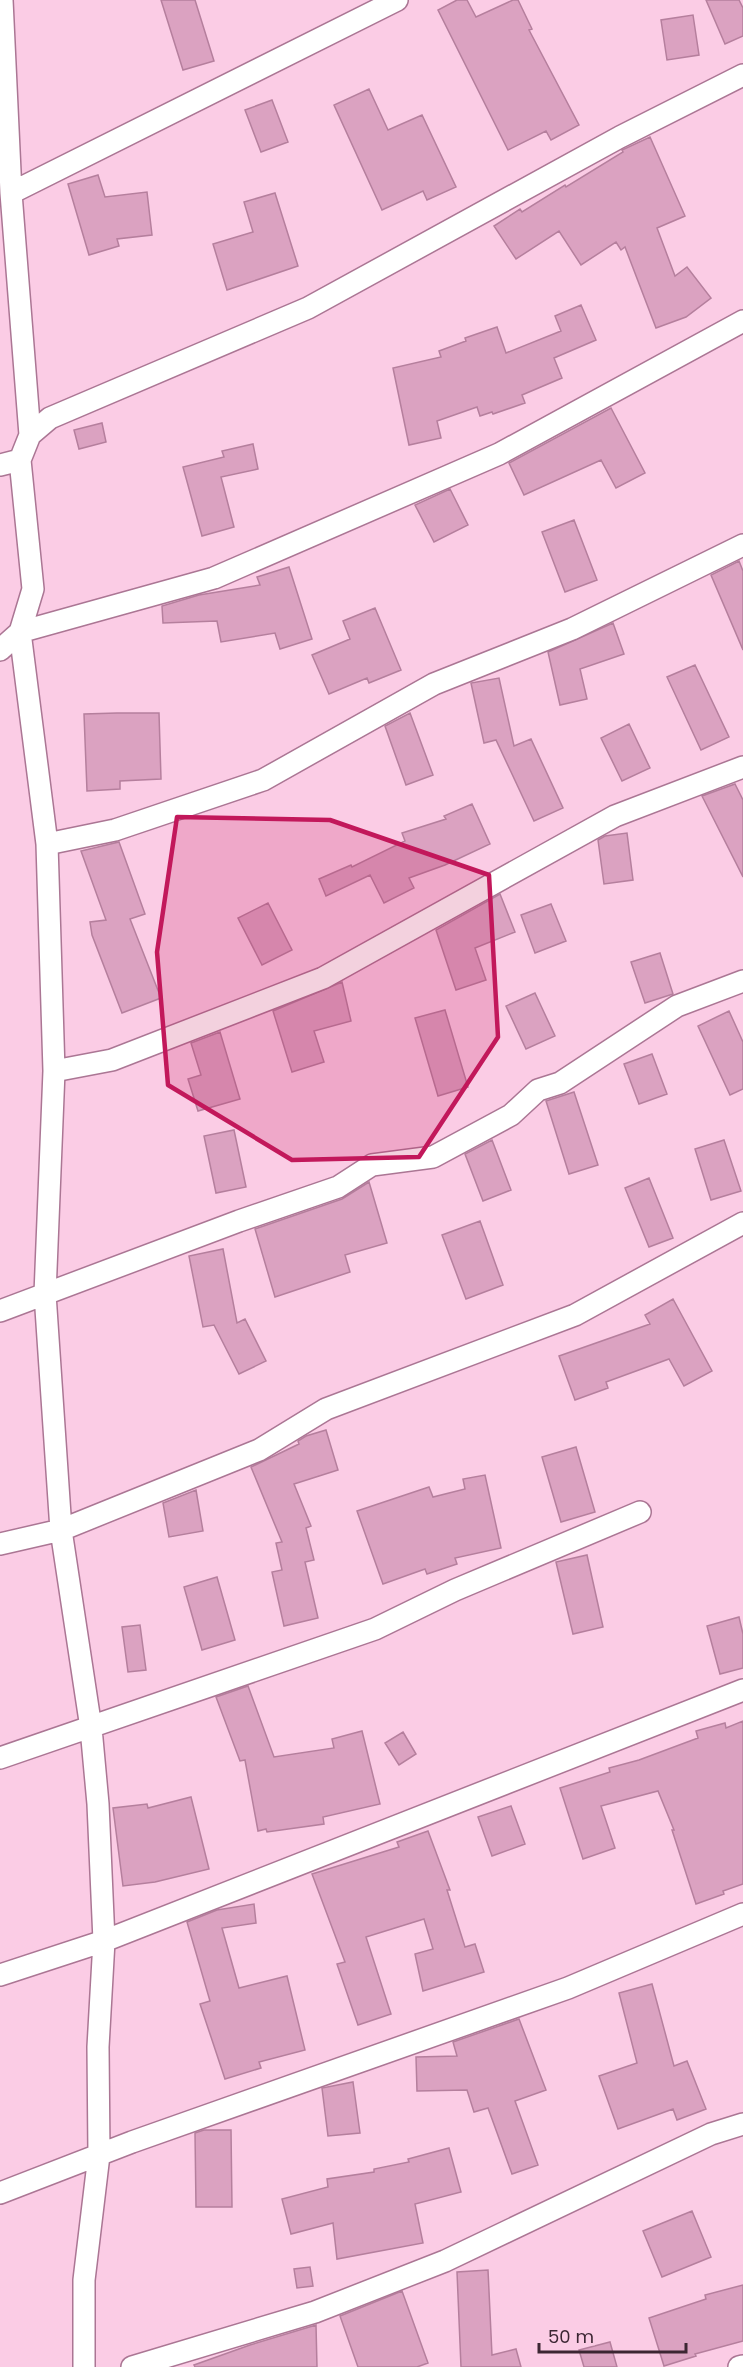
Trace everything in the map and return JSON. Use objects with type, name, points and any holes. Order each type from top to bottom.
[{"type":"street","points":[[2,0],[11,193],[7,229],[30,435]]},
{"type":"street","points":[[11,193],[397,0]]},
{"type":"street","points":[[84,2367],[84,2280],[99,2155],[98,2047],[104,1941],[98,1804],[91,1728],[61,1530],[45,1294],[54,1071],[47,844],[20,632],[33,589],[10,462],[30,435],[50,418],[308,308],[620,137],[743,75]]},
{"type":"street","points":[[0,650],[20,632],[214,578],[499,454],[743,321]]},
{"type":"street","points":[[47,844],[116,830],[263,780],[434,684],[572,629],[743,545]]},
{"type":"street","points":[[54,1071],[112,1060],[322,978],[615,816],[743,767]]},
{"type":"street","points":[[0,1311],[239,1221],[338,1187],[372,1165],[433,1157],[512,1115],[538,1090],[560,1083],[677,1006],[743,981]]},
{"type":"street","points":[[0,1544],[61,1530],[259,1450],[326,1409],[575,1315],[743,1223]]},
{"type":"street","points":[[0,1758],[375,1629],[455,1590],[640,1512]]},
{"type":"street","points":[[0,1975],[104,1941],[743,1690]]},
{"type":"street","points":[[0,2193],[99,2155],[568,1988],[743,1914]]},
{"type":"street","points":[[132,2367],[315,2312],[445,2262],[711,2134],[743,2124]]},
{"type":"highlighted area","points":[[177,817],[330,820],[489,875],[498,1037],[419,1157],[292,1160],[168,1085],[157,952]]},
{"type":"building","points":[[161,0],[195,0],[214,61],[183,70]]},
{"type":"building","points":[[457,0],[467,0],[476,17],[513,0],[518,0],[532,29],[529,30],[579,125],[551,140],[546,131],[508,150],[438,10]]},
{"type":"building","points":[[706,0],[739,0],[743,8],[743,36],[725,44]]},
{"type":"building","points":[[693,15],[699,55],[667,60],[661,20]]},
{"type":"building","points":[[369,89],[388,130],[422,115],[456,187],[427,200],[423,191],[382,210],[334,105]]},
{"type":"building","points":[[272,100],[288,142],[261,152],[245,110]]},
{"type":"building","points":[[650,137],[685,216],[657,228],[675,276],[687,267],[711,298],[686,317],[656,328],[625,247],[621,250],[616,242],[581,265],[559,231],[516,259],[494,226],[520,209],[522,212],[565,185],[566,187],[623,152],[622,150]]},
{"type":"building","points":[[98,175],[105,197],[147,192],[152,235],[117,239],[119,246],[89,255],[68,184]]},
{"type":"building","points":[[275,193],[298,266],[227,290],[213,244],[253,232],[244,202]]},
{"type":"building","points":[[581,305],[596,340],[554,358],[562,378],[522,395],[525,403],[480,416],[477,407],[437,421],[441,438],[409,445],[393,368],[441,357],[439,351],[466,341],[465,338],[497,327],[506,353],[561,331],[555,316]]},
{"type":"building","points":[[611,408],[645,473],[616,488],[601,460],[524,495],[509,463]]},
{"type":"building","points":[[102,423],[106,442],[79,449],[74,430]]},
{"type":"building","points":[[253,444],[258,469],[221,477],[234,527],[202,536],[183,467],[224,457],[222,451]]},
{"type":"building","points":[[450,489],[468,525],[434,542],[415,505]]},
{"type":"building","points":[[574,520],[597,580],[565,592],[542,532]]},
{"type":"building","points":[[739,561],[743,571],[743,650],[711,575]]},
{"type":"building","points":[[289,567],[312,639],[280,649],[275,633],[221,642],[217,621],[163,623],[162,606],[199,595],[260,585],[257,577]]},
{"type":"building","points":[[375,608],[401,670],[369,683],[367,678],[329,694],[312,655],[350,639],[343,621]]},
{"type":"building","points":[[613,623],[624,654],[580,669],[587,699],[560,705],[548,652]]},
{"type":"building","points":[[695,665],[729,737],[701,750],[667,677]]},
{"type":"building","points":[[499,678],[514,746],[531,739],[563,808],[534,821],[496,740],[484,743],[471,683]]},
{"type":"building","points":[[159,713],[161,779],[120,781],[120,789],[87,791],[84,714]]},
{"type":"building","points":[[410,713],[433,775],[406,785],[385,726]]},
{"type":"building","points":[[629,724],[650,768],[622,781],[601,738]]},
{"type":"building","points":[[735,784],[743,800],[743,877],[702,796]]},
{"type":"building","points":[[472,804],[490,844],[445,865],[409,878],[414,888],[384,903],[370,875],[326,896],[319,879],[351,865],[352,867],[405,841],[402,833],[446,819],[444,816]]},
{"type":"building","points":[[627,833],[633,880],[604,884],[598,840],[605,836]]},
{"type":"building","points":[[119,842],[145,914],[130,919],[161,998],[122,1013],[92,935],[90,922],[106,920],[81,851]]},
{"type":"building","points":[[500,894],[515,932],[475,948],[486,980],[456,990],[436,930]]},
{"type":"building","points":[[268,903],[292,950],[262,965],[238,918]]},
{"type":"building","points":[[551,904],[566,941],[535,953],[521,915]]},
{"type":"building","points":[[660,953],[673,994],[645,1003],[631,962]]},
{"type":"building","points":[[342,982],[351,1021],[314,1031],[324,1062],[292,1072],[273,1011]]},
{"type":"building","points":[[535,993],[555,1036],[526,1049],[506,1006]]},
{"type":"building","points":[[445,1010],[468,1087],[438,1096],[415,1018]]},
{"type":"building","points":[[729,1011],[743,1042],[743,1089],[730,1095],[698,1026]]},
{"type":"building","points":[[220,1032],[240,1099],[198,1111],[188,1079],[201,1075],[191,1043]]},
{"type":"building","points":[[652,1054],[667,1094],[639,1104],[624,1064]]},
{"type":"building","points":[[574,1092],[598,1165],[569,1174],[546,1101]]},
{"type":"building","points":[[234,1130],[246,1187],[216,1193],[204,1136]]},
{"type":"building","points":[[492,1140],[511,1190],[483,1201],[465,1154]]},
{"type":"building","points":[[724,1140],[741,1191],[711,1200],[695,1149]]},
{"type":"building","points":[[649,1178],[673,1238],[649,1247],[625,1188]]},
{"type":"building","points":[[369,1182],[387,1243],[345,1255],[350,1272],[275,1297],[255,1229],[342,1199]]},
{"type":"building","points":[[480,1221],[503,1285],[466,1299],[442,1235]]},
{"type":"building","points":[[223,1249],[237,1323],[245,1319],[266,1361],[239,1374],[214,1325],[203,1327],[189,1256]]},
{"type":"building","points":[[673,1299],[712,1371],[684,1386],[669,1359],[606,1382],[608,1388],[575,1400],[559,1356],[650,1324],[645,1315]]},
{"type":"building","points":[[326,1430],[338,1470],[294,1484],[311,1526],[306,1528],[314,1560],[305,1562],[318,1618],[284,1626],[272,1572],[282,1570],[276,1543],[282,1542],[251,1467],[299,1444],[298,1441],[306,1436]]},
{"type":"building","points":[[576,1447],[595,1512],[561,1522],[542,1457]]},
{"type":"building","points":[[485,1475],[501,1548],[455,1558],[457,1564],[427,1574],[425,1569],[383,1584],[357,1511],[429,1487],[433,1497],[465,1489],[463,1479]]},
{"type":"building","points":[[196,1490],[203,1531],[169,1537],[163,1503]]},
{"type":"building","points":[[587,1555],[603,1627],[573,1634],[556,1562]]},
{"type":"building","points":[[217,1577],[235,1640],[202,1650],[184,1587]]},
{"type":"building","points":[[739,1617],[743,1634],[743,1668],[720,1674],[707,1626]]},
{"type":"building","points":[[140,1625],[146,1670],[128,1672],[122,1627]]},
{"type":"building","points":[[248,1686],[274,1757],[334,1748],[332,1739],[362,1731],[380,1804],[323,1817],[324,1824],[267,1832],[266,1829],[258,1831],[245,1760],[240,1761],[216,1697]]},
{"type":"building","points":[[743,1721],[743,1884],[696,1904],[672,1830],[674,1830],[658,1791],[601,1806],[615,1848],[583,1859],[560,1788],[610,1772],[609,1768],[639,1760],[698,1738],[696,1731],[725,1723],[726,1728]]},
{"type":"building","points":[[403,1732],[416,1754],[399,1765],[385,1743]]},
{"type":"building","points":[[191,1797],[209,1869],[155,1882],[123,1886],[113,1808],[147,1804],[148,1808]]},
{"type":"building","points":[[511,1806],[525,1844],[492,1856],[478,1817]]},
{"type":"building","points":[[428,1831],[450,1890],[447,1890],[465,1947],[475,1944],[484,1972],[423,1991],[415,1954],[433,1949],[424,1919],[366,1937],[391,2014],[358,2025],[337,1964],[345,1962],[312,1874],[399,1847],[397,1842]]},
{"type":"building","points":[[254,1904],[256,1923],[222,1928],[239,1988],[287,1976],[305,2050],[259,2062],[261,2068],[225,2079],[200,2004],[210,2001],[187,1922],[217,1910]]},
{"type":"building","points":[[652,1984],[674,2066],[687,2061],[706,2109],[677,2120],[673,2109],[618,2129],[599,2076],[637,2063],[619,1993]]},
{"type":"building","points":[[519,2019],[546,2090],[515,2101],[538,2165],[512,2174],[488,2108],[474,2112],[467,2090],[417,2091],[416,2057],[457,2056],[453,2042]]},
{"type":"building","points":[[353,2082],[360,2133],[328,2136],[322,2088]]},
{"type":"building","points":[[204,2130],[231,2130],[232,2207],[196,2207],[195,2133]]},
{"type":"building","points":[[449,2148],[461,2192],[415,2204],[423,2243],[337,2259],[333,2223],[291,2234],[282,2199],[328,2187],[327,2179],[374,2172],[374,2169],[409,2162],[408,2159]]},
{"type":"building","points":[[692,2211],[711,2257],[662,2277],[643,2231]]},
{"type":"building","points":[[310,2267],[313,2286],[297,2288],[294,2269]]},
{"type":"building","points":[[488,2270],[492,2355],[516,2349],[521,2367],[461,2367],[457,2272]]},
{"type":"building","points":[[743,2285],[743,2341],[695,2354],[696,2356],[664,2366],[649,2318],[706,2299],[705,2295]]},
{"type":"building","points":[[402,2291],[428,2363],[417,2367],[358,2367],[340,2316]]},
{"type":"building","points":[[316,2325],[317,2367],[195,2367],[194,2365],[250,2345]]},
{"type":"building","points":[[610,2342],[617,2367],[584,2367],[579,2350]]}]
